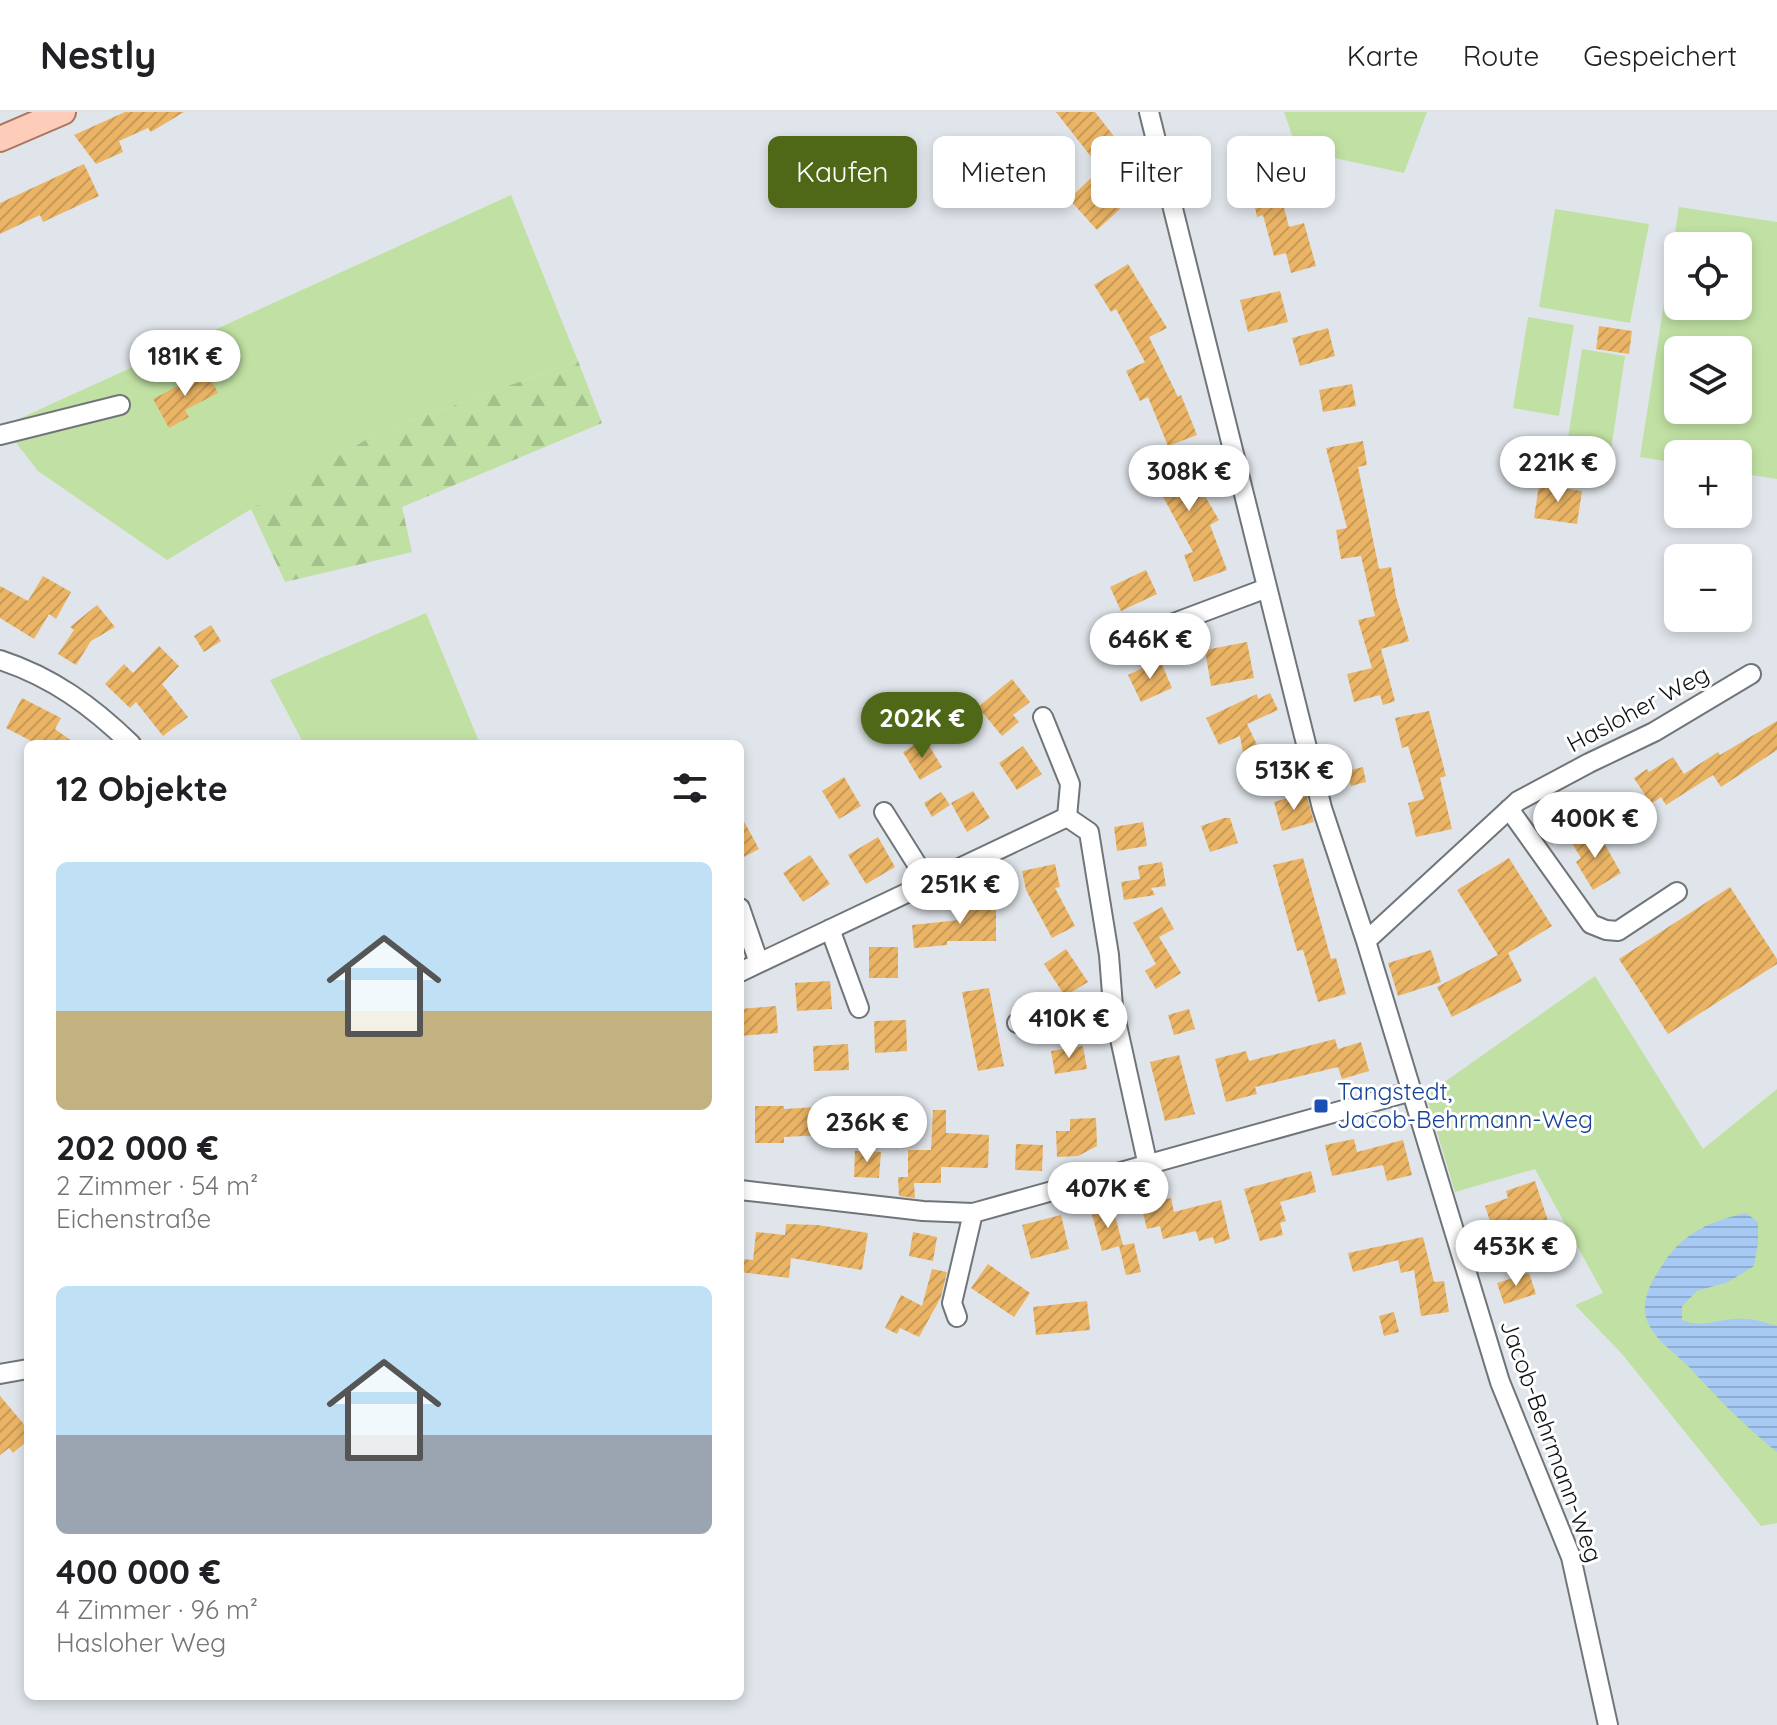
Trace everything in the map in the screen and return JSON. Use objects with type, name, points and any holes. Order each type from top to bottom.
[{"type":"main road","points":[[0,139],[63,112]]},
{"type":"street","name":"Jacob-Behrmann-Weg","points":[[1149,112],[1322,808],[1366,941],[1500,1382],[1571,1557],[1608,1725]]},
{"type":"street","points":[[0,435],[120,405]]},
{"type":"street","points":[[1142,635],[1267,588]]},
{"type":"street","points":[[0,660],[64,688],[99,713],[127,740]]},
{"type":"street","name":"Hasloher Weg","points":[[1366,941],[1518,801],[1654,732],[1751,674]]},
{"type":"street","points":[[1043,717],[1070,784],[1067,817]]},
{"type":"street","points":[[1509,809],[1591,924],[1618,931],[1677,892]]},
{"type":"street","points":[[884,812],[928,882]]},
{"type":"street","points":[[744,970],[1067,817]]},
{"type":"street","points":[[1067,817],[1089,832],[1109,955],[1113,1007],[1148,1166]]},
{"type":"street","points":[[744,920],[759,963]]},
{"type":"street","points":[[830,929],[859,1008]]},
{"type":"street","points":[[1017,1023],[1113,1007]]},
{"type":"street","points":[[744,1190],[923,1211],[973,1213],[1412,1091]]},
{"type":"street","points":[[957,1317],[952,1303],[973,1213]]},
{"type":"street","points":[[0,1374],[24,1370]]},
{"type":"green space","points":[[1284,112],[1427,112],[1404,173],[1335,158],[1335,136],[1292,136]]},
{"type":"green space","points":[[511,195],[578,361],[377,433],[167,560],[38,471],[3,426]]},
{"type":"green space","points":[[1679,207],[1777,222],[1777,479],[1752,475],[1752,440],[1664,440],[1664,461],[1640,457],[1664,303],[1664,320],[1752,320],[1752,232],[1675,232]]},
{"type":"green space","points":[[1555,209],[1649,224],[1630,323],[1539,307]]},
{"type":"green space","points":[[1528,317],[1574,325],[1559,416],[1513,408]]},
{"type":"green space","points":[[1582,349],[1625,356],[1611,450],[1567,444]]},
{"type":"green space","points":[[578,361],[602,423],[402,507],[412,552],[285,582],[251,509],[377,433]]},
{"type":"green space","points":[[426,613],[478,740],[302,740],[270,680]]},
{"type":"green space","points":[[1595,976],[1703,1149],[1777,1089],[1777,1523],[1761,1526],[1622,1354],[1575,1305],[1603,1293],[1535,1169],[1455,1192],[1426,1095]]},
{"type":"water","points":[[1746,1213],[1758,1222],[1754,1266],[1728,1282],[1697,1291],[1682,1306],[1682,1320],[1705,1323],[1749,1319],[1777,1326],[1777,1452],[1742,1422],[1662,1342],[1651,1328],[1645,1311],[1646,1297],[1654,1278],[1681,1242],[1711,1224]]},
{"type":"building","points":[[125,112],[184,112],[151,132],[148,128],[119,141],[123,152],[96,164],[74,135]]},
{"type":"building","points":[[1056,112],[1095,112],[1114,136],[1091,136],[1091,157]]},
{"type":"building","points":[[84,164],[99,196],[43,222],[40,215],[0,234],[0,203]]},
{"type":"building","points":[[1091,178],[1091,208],[1120,209],[1097,230],[1075,206],[1075,193]]},
{"type":"building","points":[[1255,208],[1284,208],[1289,227],[1304,223],[1316,266],[1291,273],[1286,253],[1274,256],[1263,215],[1257,217]]},
{"type":"building","points":[[1128,264],[1167,328],[1149,337],[1178,397],[1181,395],[1197,435],[1168,446],[1148,397],[1140,401],[1126,371],[1145,362],[1116,309],[1111,312],[1094,285]]},
{"type":"building","points":[[1280,291],[1288,322],[1248,332],[1240,300]]},
{"type":"building","points":[[1599,326],[1632,331],[1629,354],[1596,349]]},
{"type":"building","points":[[1328,328],[1335,356],[1300,366],[1292,338]]},
{"type":"building","points":[[206,371],[218,393],[185,410],[189,417],[169,428],[153,399]]},
{"type":"building","points":[[1352,384],[1356,406],[1323,412],[1319,390]]},
{"type":"building","points":[[1363,441],[1367,465],[1358,467],[1379,569],[1391,567],[1409,641],[1381,649],[1395,701],[1383,705],[1380,695],[1354,702],[1347,674],[1372,668],[1358,620],[1375,616],[1361,556],[1341,559],[1336,530],[1347,528],[1326,448]]},
{"type":"building","points":[[1183,450],[1204,497],[1219,520],[1210,525],[1227,570],[1194,582],[1184,555],[1193,552],[1161,493],[1158,494],[1146,466]]},
{"type":"building","points":[[1539,485],[1582,491],[1577,524],[1534,518]]},
{"type":"building","points":[[1146,570],[1157,594],[1121,611],[1110,587]]},
{"type":"building","points":[[43,576],[71,592],[56,619],[49,614],[34,639],[0,618],[0,586],[28,601]]},
{"type":"building","points":[[97,605],[115,627],[91,641],[76,665],[58,654],[74,630],[70,627]]},
{"type":"building","points":[[211,625],[221,641],[204,652],[194,636]]},
{"type":"building","points":[[1247,642],[1254,678],[1211,686],[1205,650]]},
{"type":"building","points":[[159,646],[179,666],[162,684],[188,717],[163,736],[136,702],[130,708],[105,684],[124,664],[133,673]]},
{"type":"building","points":[[1160,660],[1172,688],[1141,702],[1128,675]]},
{"type":"building","points":[[1012,679],[1030,702],[1013,715],[1019,722],[1002,736],[978,707]]},
{"type":"building","points":[[1270,693],[1278,710],[1247,724],[1260,751],[1275,748],[1281,781],[1249,787],[1240,736],[1219,745],[1206,718],[1257,694],[1258,699]]},
{"type":"building","points":[[22,698],[61,718],[55,729],[70,740],[29,740],[6,728]]},
{"type":"building","points":[[1429,711],[1446,776],[1440,778],[1452,829],[1416,837],[1408,803],[1424,799],[1408,746],[1402,748],[1395,718]]},
{"type":"building","points":[[1777,721],[1777,750],[1721,787],[1713,775],[1666,805],[1661,797],[1651,804],[1634,778],[1673,757],[1684,774]]},
{"type":"building","points":[[925,739],[942,767],[920,780],[903,752]]},
{"type":"building","points":[[1023,746],[1042,774],[1017,790],[999,763]]},
{"type":"building","points":[[1363,767],[1366,782],[1351,786],[1347,771]]},
{"type":"building","points":[[844,777],[861,806],[839,819],[822,791]]},
{"type":"building","points":[[973,791],[990,818],[967,832],[951,803]]},
{"type":"building","points":[[941,792],[950,805],[932,817],[924,803]]},
{"type":"building","points":[[1306,793],[1314,822],[1282,831],[1274,802]]},
{"type":"building","points":[[1230,818],[1238,843],[1210,852],[1201,826]]},
{"type":"building","points":[[744,821],[759,849],[744,857]]},
{"type":"building","points":[[1143,822],[1147,846],[1117,851],[1114,827]]},
{"type":"building","points":[[1596,829],[1621,873],[1593,890],[1576,862],[1581,858],[1572,843]]},
{"type":"building","points":[[878,837],[895,867],[866,884],[848,855]]},
{"type":"building","points":[[810,855],[830,884],[803,902],[783,873]]},
{"type":"building","points":[[1303,858],[1331,959],[1336,958],[1346,994],[1318,1002],[1303,950],[1297,951],[1273,865]]},
{"type":"building","points":[[1509,858],[1552,926],[1508,953],[1522,981],[1452,1017],[1437,987],[1498,955],[1457,890]]},
{"type":"building","points":[[1162,862],[1166,886],[1151,888],[1155,895],[1124,900],[1121,882],[1140,879],[1138,866]]},
{"type":"building","points":[[1055,864],[1060,887],[1055,888],[1075,926],[1052,938],[1026,890],[1022,871]]},
{"type":"building","points":[[1730,887],[1777,959],[1777,964],[1668,1034],[1619,959]]},
{"type":"building","points":[[959,900],[996,900],[996,941],[947,941],[947,945],[914,948],[912,925],[959,920]]},
{"type":"building","points":[[1162,907],[1174,929],[1159,937],[1181,973],[1156,989],[1145,971],[1156,964],[1133,923]]},
{"type":"building","points":[[869,947],[898,947],[898,978],[869,978]]},
{"type":"building","points":[[1066,949],[1088,982],[1065,996],[1044,964]]},
{"type":"building","points":[[1431,950],[1441,982],[1398,996],[1388,963]]},
{"type":"building","points":[[830,981],[832,1009],[797,1011],[795,983]]},
{"type":"building","points":[[989,988],[1004,1066],[978,1071],[962,992]]},
{"type":"building","points":[[776,1006],[778,1033],[744,1036],[744,1009]]},
{"type":"building","points":[[1189,1009],[1195,1029],[1174,1035],[1168,1015]]},
{"type":"building","points":[[906,1020],[907,1051],[875,1053],[874,1021]]},
{"type":"building","points":[[1335,1039],[1338,1049],[1361,1042],[1369,1071],[1342,1079],[1338,1067],[1255,1087],[1257,1094],[1226,1102],[1215,1059],[1246,1051],[1249,1061]]},
{"type":"building","points":[[848,1044],[849,1070],[814,1071],[813,1046]]},
{"type":"building","points":[[1083,1046],[1087,1069],[1055,1074],[1051,1051]]},
{"type":"building","points":[[1179,1055],[1195,1114],[1165,1121],[1150,1062]]},
{"type":"building","points":[[755,1106],[784,1106],[784,1109],[832,1106],[833,1125],[824,1125],[825,1135],[784,1137],[784,1143],[755,1143]]},
{"type":"building","points":[[933,1110],[946,1110],[946,1133],[989,1135],[988,1168],[941,1167],[941,1183],[914,1183],[915,1198],[899,1196],[898,1177],[908,1177],[908,1150],[931,1150]]},
{"type":"building","points":[[1096,1118],[1097,1146],[1078,1156],[1057,1157],[1056,1131],[1070,1131],[1070,1119]]},
{"type":"building","points":[[1354,1139],[1357,1152],[1403,1140],[1412,1175],[1387,1181],[1383,1165],[1332,1176],[1325,1145]]},
{"type":"building","points":[[1016,1144],[1043,1145],[1042,1171],[1015,1170]]},
{"type":"building","points":[[855,1151],[881,1152],[879,1178],[854,1177]]},
{"type":"building","points":[[1311,1171],[1316,1192],[1280,1202],[1286,1221],[1280,1223],[1283,1235],[1260,1241],[1244,1189]]},
{"type":"building","points":[[1535,1181],[1548,1221],[1531,1227],[1532,1231],[1509,1238],[1506,1229],[1494,1233],[1485,1206],[1508,1198],[1506,1191]]},
{"type":"building","points":[[1171,1198],[1174,1212],[1221,1200],[1230,1239],[1215,1244],[1213,1237],[1199,1241],[1196,1231],[1163,1239],[1160,1226],[1147,1229],[1141,1205]]},
{"type":"building","points":[[1113,1209],[1123,1245],[1102,1251],[1092,1215]]},
{"type":"building","points":[[1061,1215],[1069,1249],[1031,1259],[1022,1225]]},
{"type":"building","points":[[786,1224],[818,1225],[868,1233],[862,1270],[791,1258],[789,1278],[744,1272],[744,1259],[753,1260],[756,1232],[785,1235]]},
{"type":"building","points":[[913,1232],[937,1237],[933,1261],[909,1256]]},
{"type":"building","points":[[1423,1237],[1434,1282],[1444,1281],[1449,1312],[1421,1316],[1414,1270],[1401,1273],[1398,1260],[1353,1272],[1348,1253]]},
{"type":"building","points":[[1134,1243],[1141,1272],[1126,1275],[1119,1246]]},
{"type":"building","points":[[988,1264],[1030,1293],[1014,1317],[971,1288]]},
{"type":"building","points":[[932,1269],[947,1272],[941,1297],[919,1337],[900,1328],[897,1334],[885,1328],[901,1295],[922,1306]]},
{"type":"building","points":[[1529,1273],[1536,1294],[1504,1304],[1497,1283]]},
{"type":"building","points":[[1087,1301],[1090,1330],[1036,1335],[1033,1307]]},
{"type":"building","points":[[1394,1312],[1399,1332],[1384,1336],[1379,1316]]},
{"type":"building","points":[[0,1396],[24,1424],[24,1443],[13,1453],[9,1448],[0,1455]]},
{"type":"place","name":"Tangstedt, Jacob-Behrmann-Weg","points":[[1321,1106]]}]
